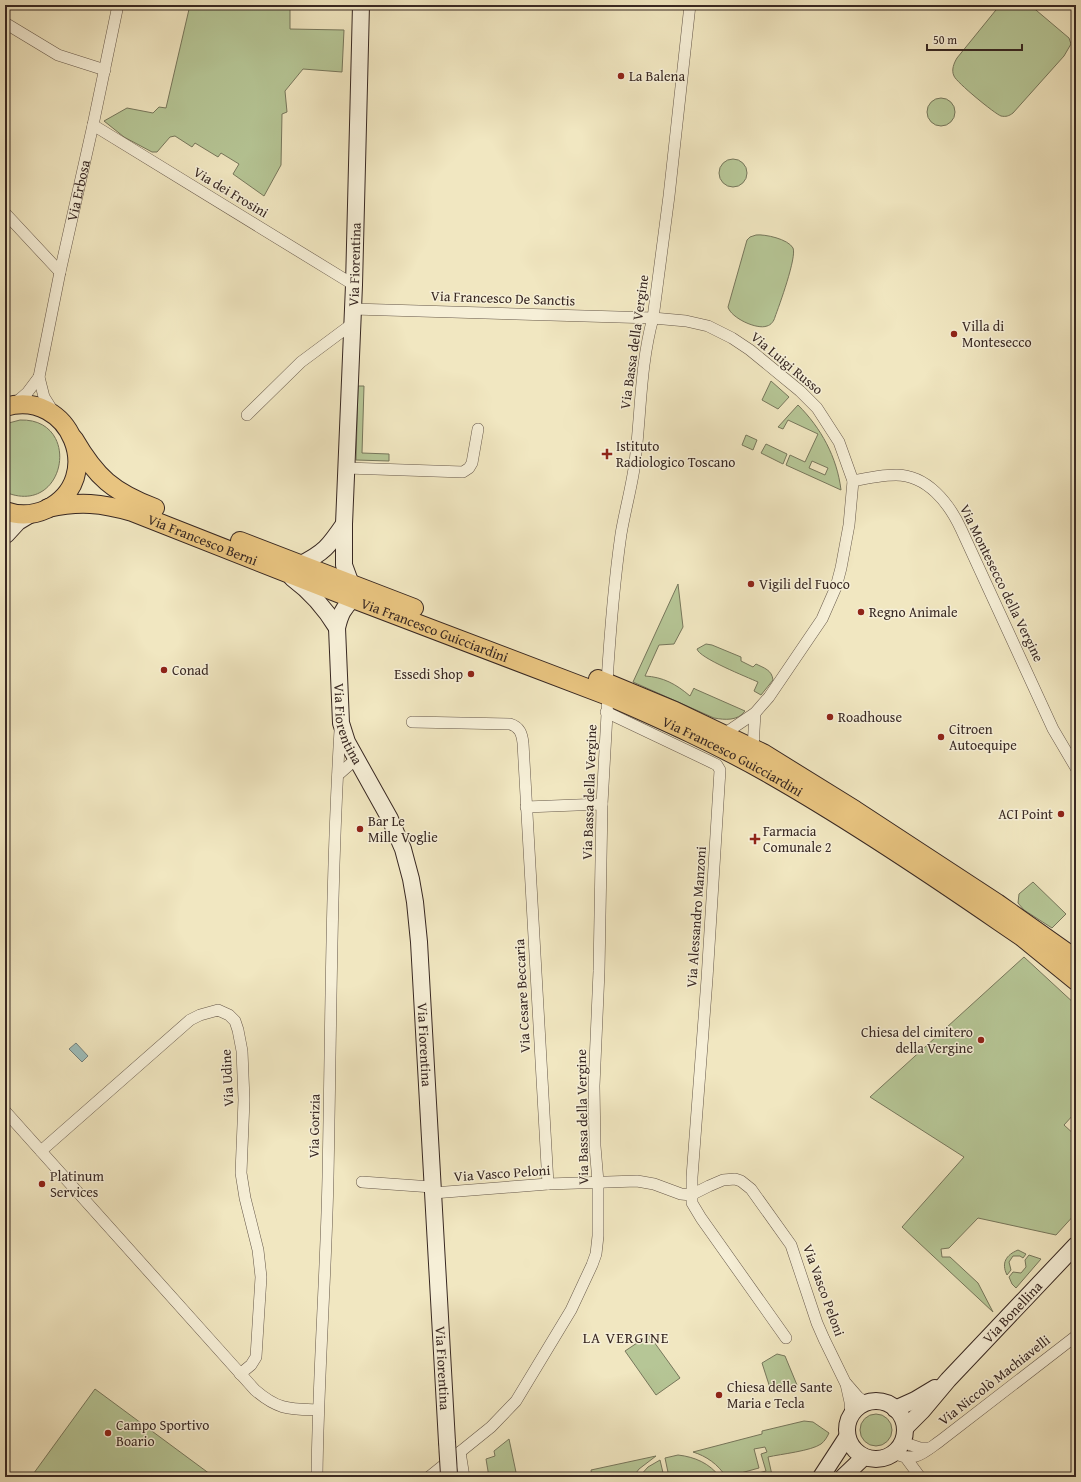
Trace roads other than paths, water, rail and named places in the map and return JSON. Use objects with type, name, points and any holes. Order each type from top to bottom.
[{"type":"main road","name":"Via Fiorentina","points":[[361,5],[354,285],[344,524],[344,565],[352,592],[343,610],[337,628],[341,724],[347,742],[397,835],[411,878],[415,902],[419,942],[447,1442],[454,1476]]},
{"type":"main road","points":[[8,406],[22,404],[37,406],[56,416]]},
{"type":"main road","name":"Via Francesco Berni","points":[[56,416],[68,429],[82,453],[100,476],[120,492],[134,500],[292,569]]},
{"type":"main road","points":[[5,535],[18,522],[40,511],[64,495],[70,488],[75,476],[77,456],[74,439]]},
{"type":"main road","name":"Via Francesco Berni","points":[[5,511],[18,514],[78,503],[91,503],[114,507],[292,569],[352,592]]},
{"type":"main road","points":[[337,628],[331,617],[292,569],[316,557],[326,549],[344,524]]},
{"type":"main road","name":"Via Francesco Guicciardini","points":[[352,592],[607,697],[724,750],[786,784],[968,899],[1022,937],[1076,981]]},
{"type":"main road","name":"Via Francesco Guicciardini","points":[[607,697],[675,711],[753,748],[808,779],[997,904],[1076,959]]},
{"type":"main road","name":"Via Bonellina","points":[[864,1457],[879,1459],[902,1445],[922,1411],[948,1380],[1076,1245]]},
{"type":"main road","name":"Via Bonellina","points":[[895,1409],[921,1397],[948,1380]]},
{"type":"main road","points":[[843,1477],[864,1457],[855,1450],[849,1442],[847,1436],[847,1424],[857,1408],[866,1403],[886,1403],[895,1409],[901,1416],[902,1445]]},
{"type":"main road","points":[[821,1477],[847,1436]]},
{"type":"street","name":"Via Erbosa","points":[[8,406],[28,393],[39,377],[60,272],[118,5]]},
{"type":"street","name":"Via Bassa della Vergine","points":[[429,1477],[501,1417],[516,1400],[571,1310],[592,1265],[598,1245],[598,1182],[595,1146],[594,1086],[599,970],[602,804],[615,579],[635,463],[644,363],[648,334],[653,318],[669,196],[690,5]]},
{"type":"street","points":[[7,28],[58,55],[105,70]]},
{"type":"street","name":"Via dei Frosini","points":[[93,125],[354,285]]},
{"type":"street","points":[[5,213],[60,272]]},
{"type":"street","points":[[247,415],[301,362],[352,317]]},
{"type":"street","name":"Via Francesco De Sanctis","points":[[352,317],[653,318]]},
{"type":"street","name":"Via Luigi Russo","points":[[653,318],[686,321],[708,326],[732,338],[750,350],[800,391],[817,408],[839,442],[853,481],[850,525],[847,542],[841,568],[830,602],[822,619],[778,684],[755,712],[724,734]]},
{"type":"street","name":"Via Erbosa","points":[[39,377],[44,397],[56,416]]},
{"type":"street","points":[[346,468],[463,472],[469,468],[472,463],[478,429]]},
{"type":"street","name":"Via Montesecco della Vergine","points":[[853,481],[884,475],[904,476],[917,480],[929,487],[943,499],[957,519],[1053,729],[1076,768]]},
{"type":"street","name":"Via Alessandro Manzoni","points":[[607,697],[717,765],[720,770],[707,979],[691,1195]]},
{"type":"street","points":[[753,748],[755,712]]},
{"type":"street","name":"Via Cesare Beccaria","points":[[412,722],[510,724],[519,729],[521,733],[523,743],[548,1184]]},
{"type":"street","name":"Via Gorizia","points":[[317,1477],[318,1410],[328,1179],[333,881],[341,724]]},
{"type":"street","points":[[338,775],[356,759]]},
{"type":"street","points":[[526,807],[602,804]]},
{"type":"street","name":"Via Udine","points":[[41,1151],[190,1020],[200,1015],[218,1010],[229,1015],[235,1021],[242,1052],[244,1113],[241,1173],[245,1198],[258,1250],[261,1277],[256,1357],[251,1365],[240,1374]]},
{"type":"street","points":[[5,1111],[256,1390],[274,1404],[289,1409],[318,1410]]},
{"type":"street","name":"Via Vasco Peloni","points":[[362,1182],[433,1190],[598,1182],[646,1182],[681,1194],[691,1195],[709,1186],[730,1179],[741,1181],[751,1189],[791,1245],[820,1330],[845,1382],[850,1402],[851,1416]]},
{"type":"street","points":[[691,1195],[692,1203],[701,1218],[786,1338]]},
{"type":"street","name":"Via Niccolò Machiavelli","points":[[902,1445],[920,1455],[1076,1336]]},
{"type":"street","name":"Via Vasco Peloni","points":[[845,1382],[858,1397],[866,1403]]},
{"type":"street","points":[[902,1445],[930,1448]]},
{"type":"street","points":[[902,1445],[920,1477]]},
{"type":"street","points":[[454,1476],[460,1452]]},
{"type":"water","points":[[76,1043],[88,1056],[82,1062],[69,1049]]},
{"type":"place","name":"La Balena","points":[[621,76]]},
{"type":"place","name":"Villa di Montesecco","points":[[954,334]]},
{"type":"place","name":"Istituto Radiologico Toscano","points":[[607,454]]},
{"type":"place","name":"Vigili del Fuoco","points":[[751,584]]},
{"type":"place","name":"Regno Animale","points":[[861,612]]},
{"type":"place","name":"Conad","points":[[164,670]]},
{"type":"place","name":"Essedi Shop","points":[[471,674]]},
{"type":"place","name":"Roadhouse","points":[[830,717]]},
{"type":"place","name":"Citroen Autoequipe","points":[[941,737]]},
{"type":"place","name":"ACI Point","points":[[1061,814]]},
{"type":"place","name":"Bar Le Mille Voglie","points":[[360,829]]},
{"type":"place","name":"Farmacia Comunale 2","points":[[755,839]]},
{"type":"place","name":"Chiesa del cimitero della Vergine","points":[[981,1040]]},
{"type":"place","name":"Platinum Services","points":[[42,1184]]},
{"type":"place","name":"Chiesa delle Sante Maria e Tecla","points":[[719,1395]]},
{"type":"place","name":"Campo Sportivo Boario","points":[[108,1433]]},
{"type":"district","name":"LA VERGINE","points":[[626,1337]]}]
